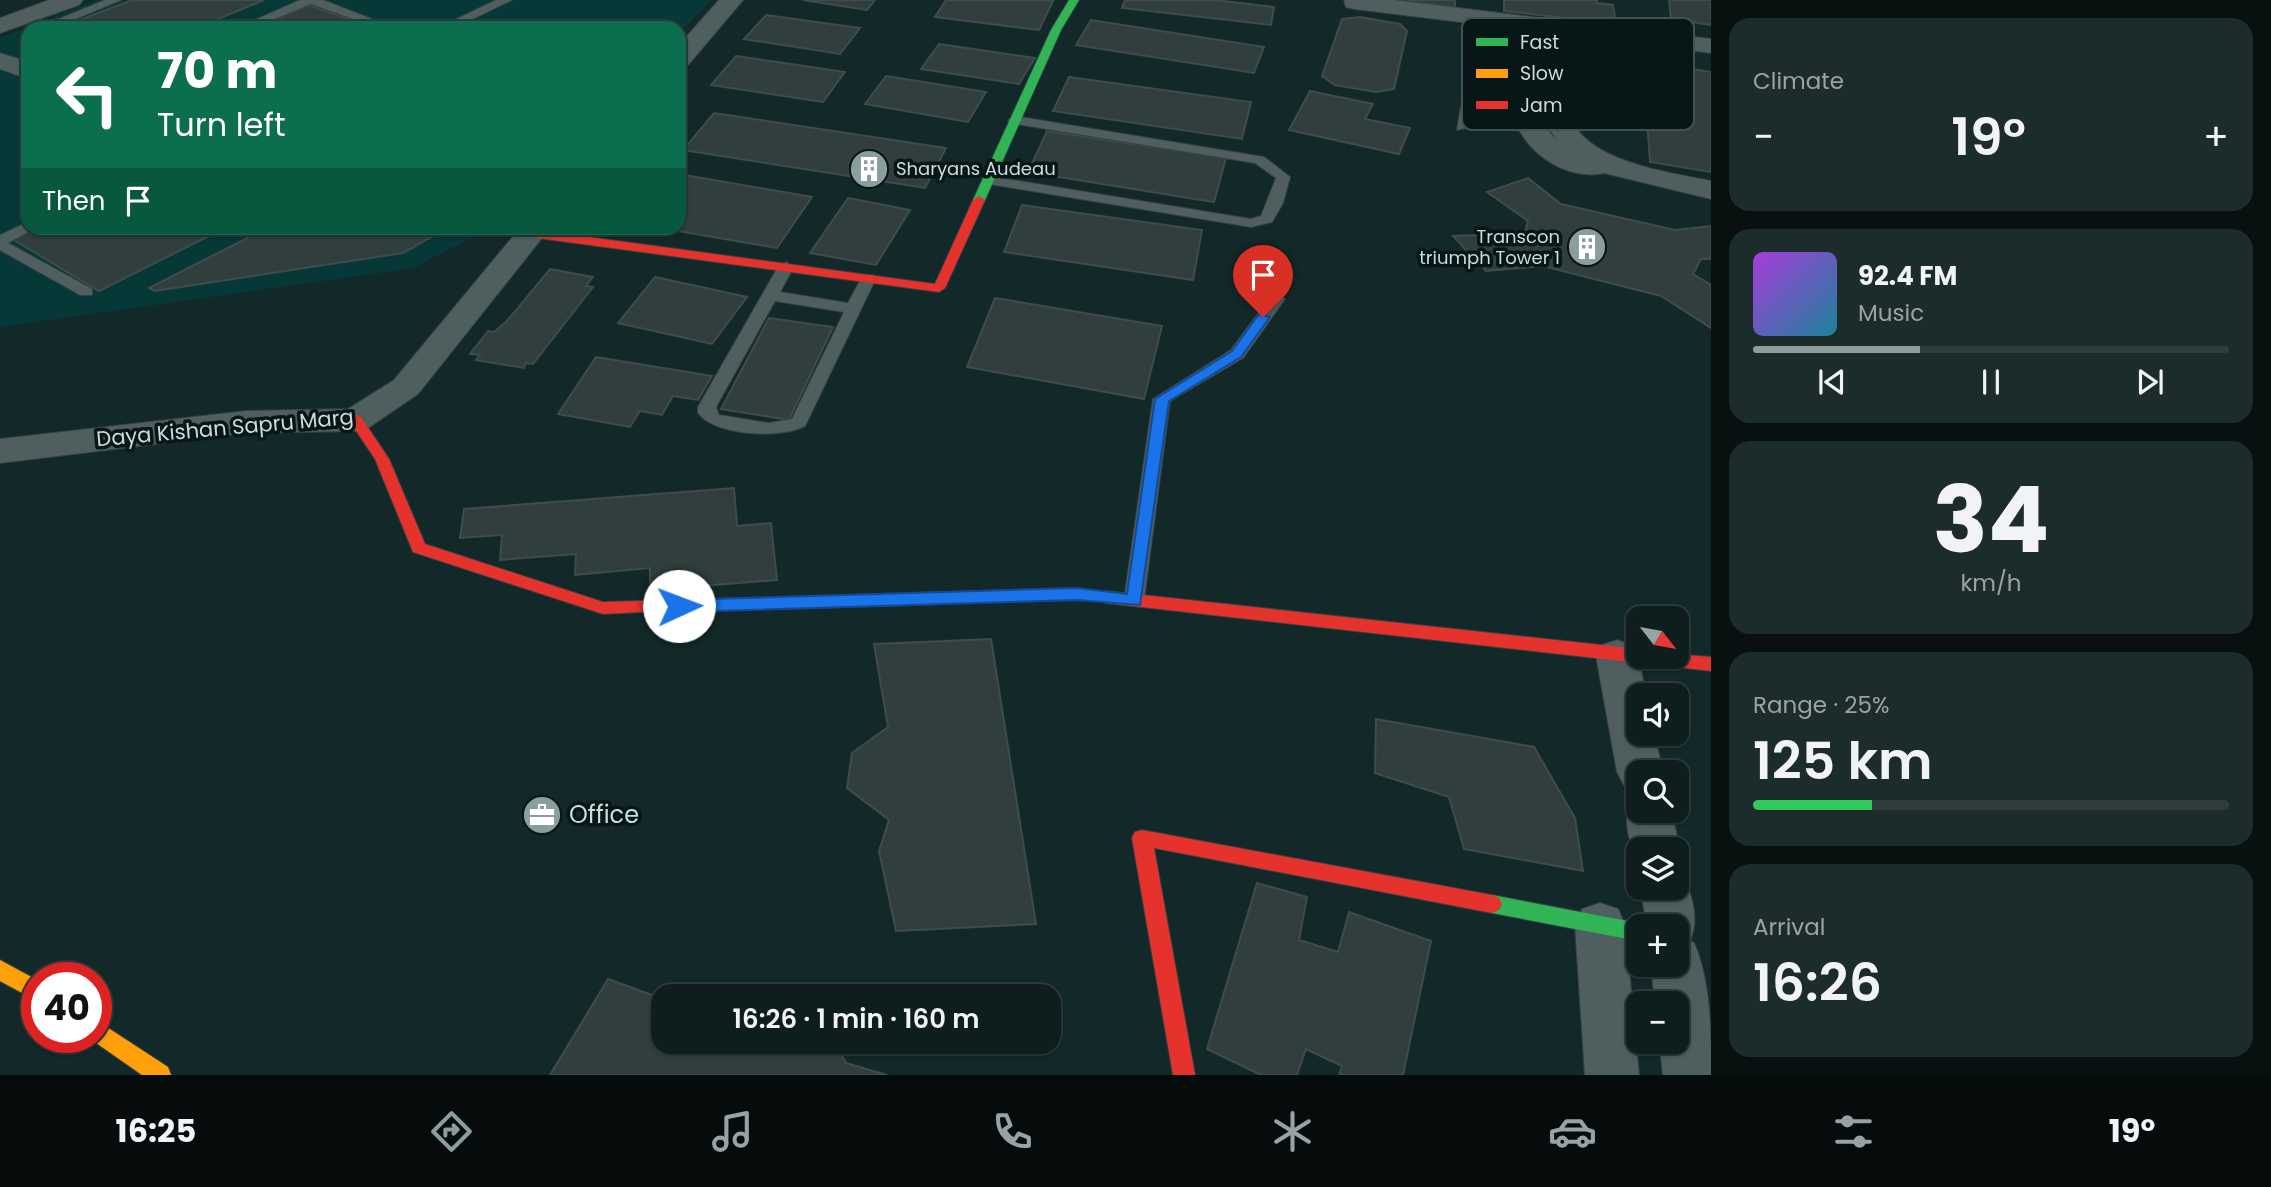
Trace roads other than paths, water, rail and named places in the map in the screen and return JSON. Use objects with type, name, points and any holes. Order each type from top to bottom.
[{"type":"street","points":[[0,26],[71,0]]},
{"type":"street","points":[[686,52],[731,0]]},
{"type":"street","points":[[567,235],[939,288],[1056,30],[1074,0]]},
{"type":"street","points":[[1354,2],[1484,18]]},
{"type":"street","points":[[1534,130],[1574,166],[1590,167],[1602,164],[1711,190]]},
{"type":"street","points":[[1564,130],[1602,164]]},
{"type":"street","name":"Daya Kishan Sapru Marg","points":[[0,451],[246,422],[356,420],[406,387],[529,235]]},
{"type":"street","points":[[356,420],[382,460],[419,548],[603,608],[1077,594],[1617,656],[1711,664]]},
{"type":"street","points":[[1617,656],[1638,760]]},
{"type":"street","points":[[1184,1075],[1142,838],[1619,928],[1612,1075]]},
{"type":"street","points":[[0,970],[21,982]]},
{"type":"street","points":[[1678,977],[1690,1075]]},
{"type":"street","points":[[112,1041],[160,1075]]},
{"type":"lane","points":[[61,21],[115,0]]},
{"type":"lane","points":[[260,21],[311,0],[370,21]]},
{"type":"lane","points":[[460,21],[506,0]]},
{"type":"lane","points":[[988,180],[1251,223],[1267,219],[1276,203],[1283,177],[1259,160],[1015,120]]},
{"type":"lane","points":[[0,242],[21,230]]},
{"type":"lane","points":[[0,242],[86,292]]},
{"type":"lane","points":[[786,267],[707,407],[707,413],[713,419],[779,430],[792,428],[799,422],[868,278]]},
{"type":"lane","points":[[770,295],[853,309]]},
{"type":"lane","points":[[1134,600],[1162,399],[1237,354],[1277,299]]},
{"type":"place","name":"Sharyans Audeau","points":[[869,169]]},
{"type":"place","name":"Transcon triumph Tower 1","points":[[1587,247]]},
{"type":"place","name":"Office","points":[[542,815]]}]
